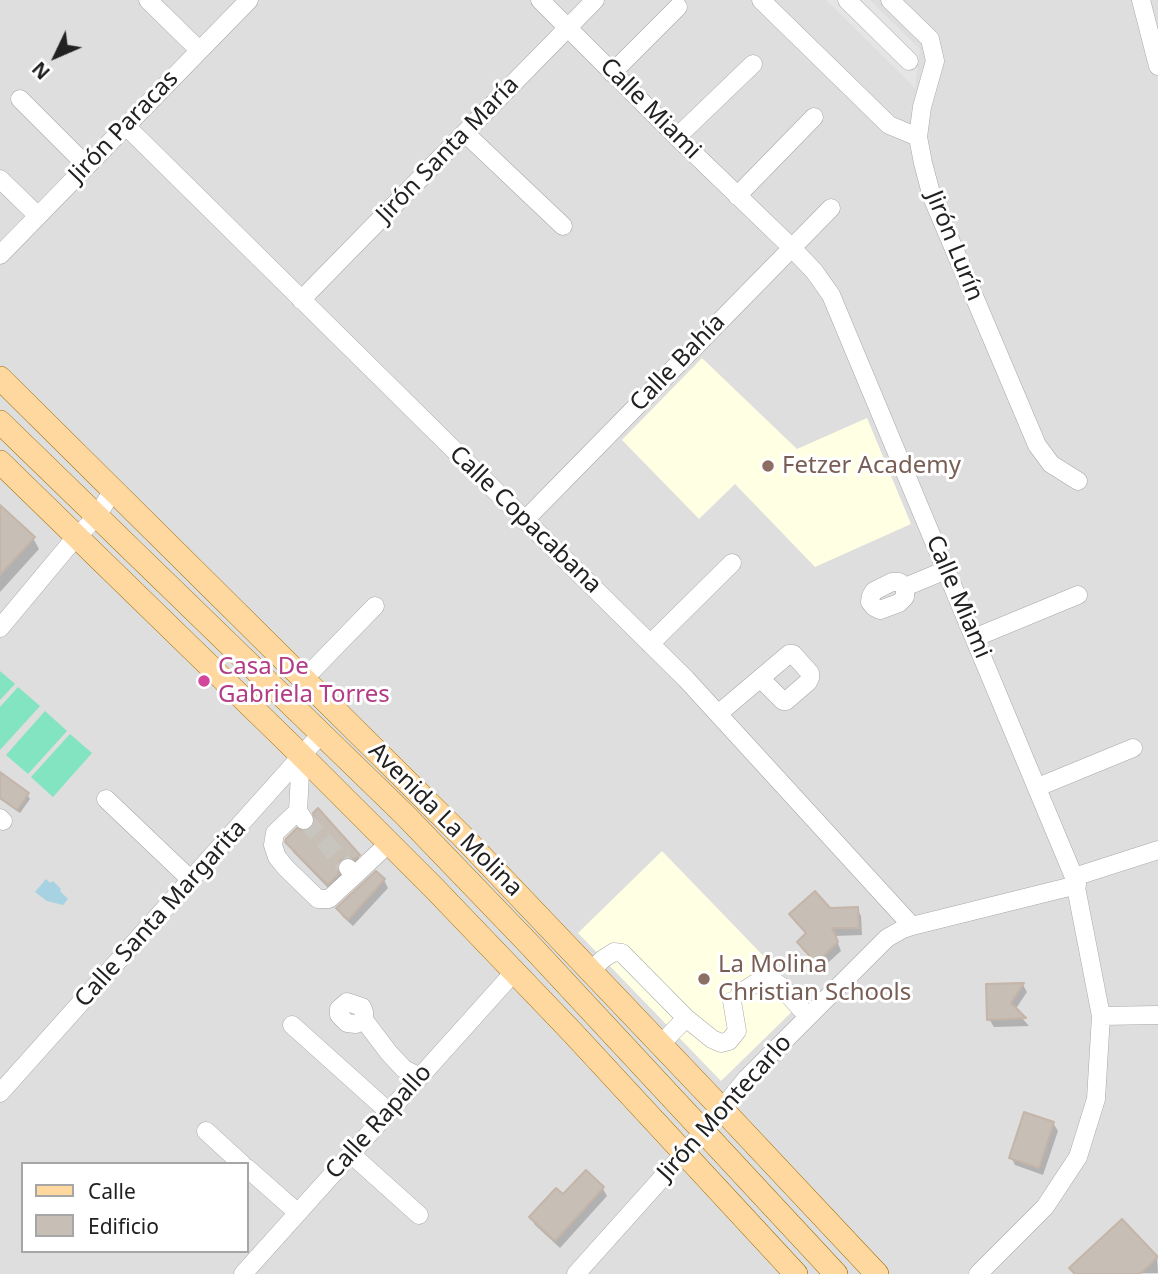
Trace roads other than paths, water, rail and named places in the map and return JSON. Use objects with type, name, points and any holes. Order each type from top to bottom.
[{"type":"main road","name":"Avenida La Molina","points":[[0,378],[463,837],[877,1274]]},
{"type":"main road","name":"Avenida La Molina","points":[[3,426],[405,815],[836,1274]]},
{"type":"main road","points":[[0,462],[302,755],[515,971],[796,1274]]},
{"type":"street","points":[[148,0],[199,50]]},
{"type":"street","name":"Jirón Paracas","points":[[0,255],[249,0]]},
{"type":"street","name":"Calle Miami","points":[[540,0],[791,247],[824,284],[838,307],[1075,881],[1101,1016],[1096,1099],[1078,1157],[1045,1207],[978,1274]]},
{"type":"street","name":"Jirón Santa María","points":[[301,300],[595,0]]},
{"type":"street","points":[[761,0],[890,125],[918,137]]},
{"type":"street","points":[[847,0],[909,61]]},
{"type":"street","points":[[868,21],[890,0]]},
{"type":"street","name":"Jirón Lurín","points":[[890,0],[930,39],[935,61],[922,107],[918,137],[932,197],[1037,444],[1051,464],[1078,481]]},
{"type":"street","points":[[1141,0],[1152,14],[1158,66]]},
{"type":"street","points":[[612,73],[678,7]]},
{"type":"street","points":[[677,137],[752,64]]},
{"type":"street","points":[[20,99],[87,166]]},
{"type":"street","points":[[737,196],[814,117]]},
{"type":"street","name":"Calle Copacabana","points":[[126,127],[650,644],[718,714],[912,926]]},
{"type":"street","points":[[465,133],[563,226]]},
{"type":"street","points":[[0,179],[38,216]]},
{"type":"street","name":"Calle Bahía","points":[[526,520],[831,208]]},
{"type":"street","points":[[0,628],[97,516],[113,490]]},
{"type":"street","points":[[650,644],[732,563]]},
{"type":"street","points":[[905,587],[946,570]]},
{"type":"street","points":[[974,638],[1078,595]]},
{"type":"street","points":[[304,679],[375,606]]},
{"type":"street","points":[[718,714],[761,679]]},
{"type":"street","name":"Calle Santa Margarita","points":[[0,1093],[321,734]]},
{"type":"street","points":[[1038,787],[1133,748]]},
{"type":"street","points":[[302,755],[301,816],[275,833],[277,857],[286,868],[318,899],[329,899],[352,872],[389,843]]},
{"type":"street","points":[[106,799],[191,880]]},
{"type":"street","name":"Jirón Montecarlo","points":[[576,1274],[704,1131],[747,1078],[887,937],[912,926],[1075,881],[1158,850]]},
{"type":"street","points":[[591,971],[614,952],[622,953],[686,1018],[721,1043],[729,1041],[737,1031],[736,997],[758,981],[773,981],[781,986],[809,1016]]},
{"type":"street","name":"Calle Rapallo","points":[[243,1274],[515,971]]},
{"type":"street","points":[[1101,1016],[1158,1015]]},
{"type":"street","points":[[661,1044],[686,1018]]},
{"type":"street","points":[[364,1020],[404,1069],[420,1077]]},
{"type":"street","points":[[292,1025],[389,1112]]},
{"type":"street","points":[[206,1131],[241,1162]]},
{"type":"street","points":[[351,1154],[419,1215]]},
{"type":"street","points":[[248,1169],[298,1213]]},
{"type":"water","points":[[46,879],[50,883],[53,881],[68,899],[63,905],[47,901],[35,892]]},
{"type":"tunnel","points":[[305,820],[348,868]]},
{"type":"place","name":"Fetzer Academy","points":[[768,466]]},
{"type":"place","name":"Casa De Gabriela Torres","points":[[204,681]]},
{"type":"place","name":"La Molina Christian Schools","points":[[704,979]]}]
